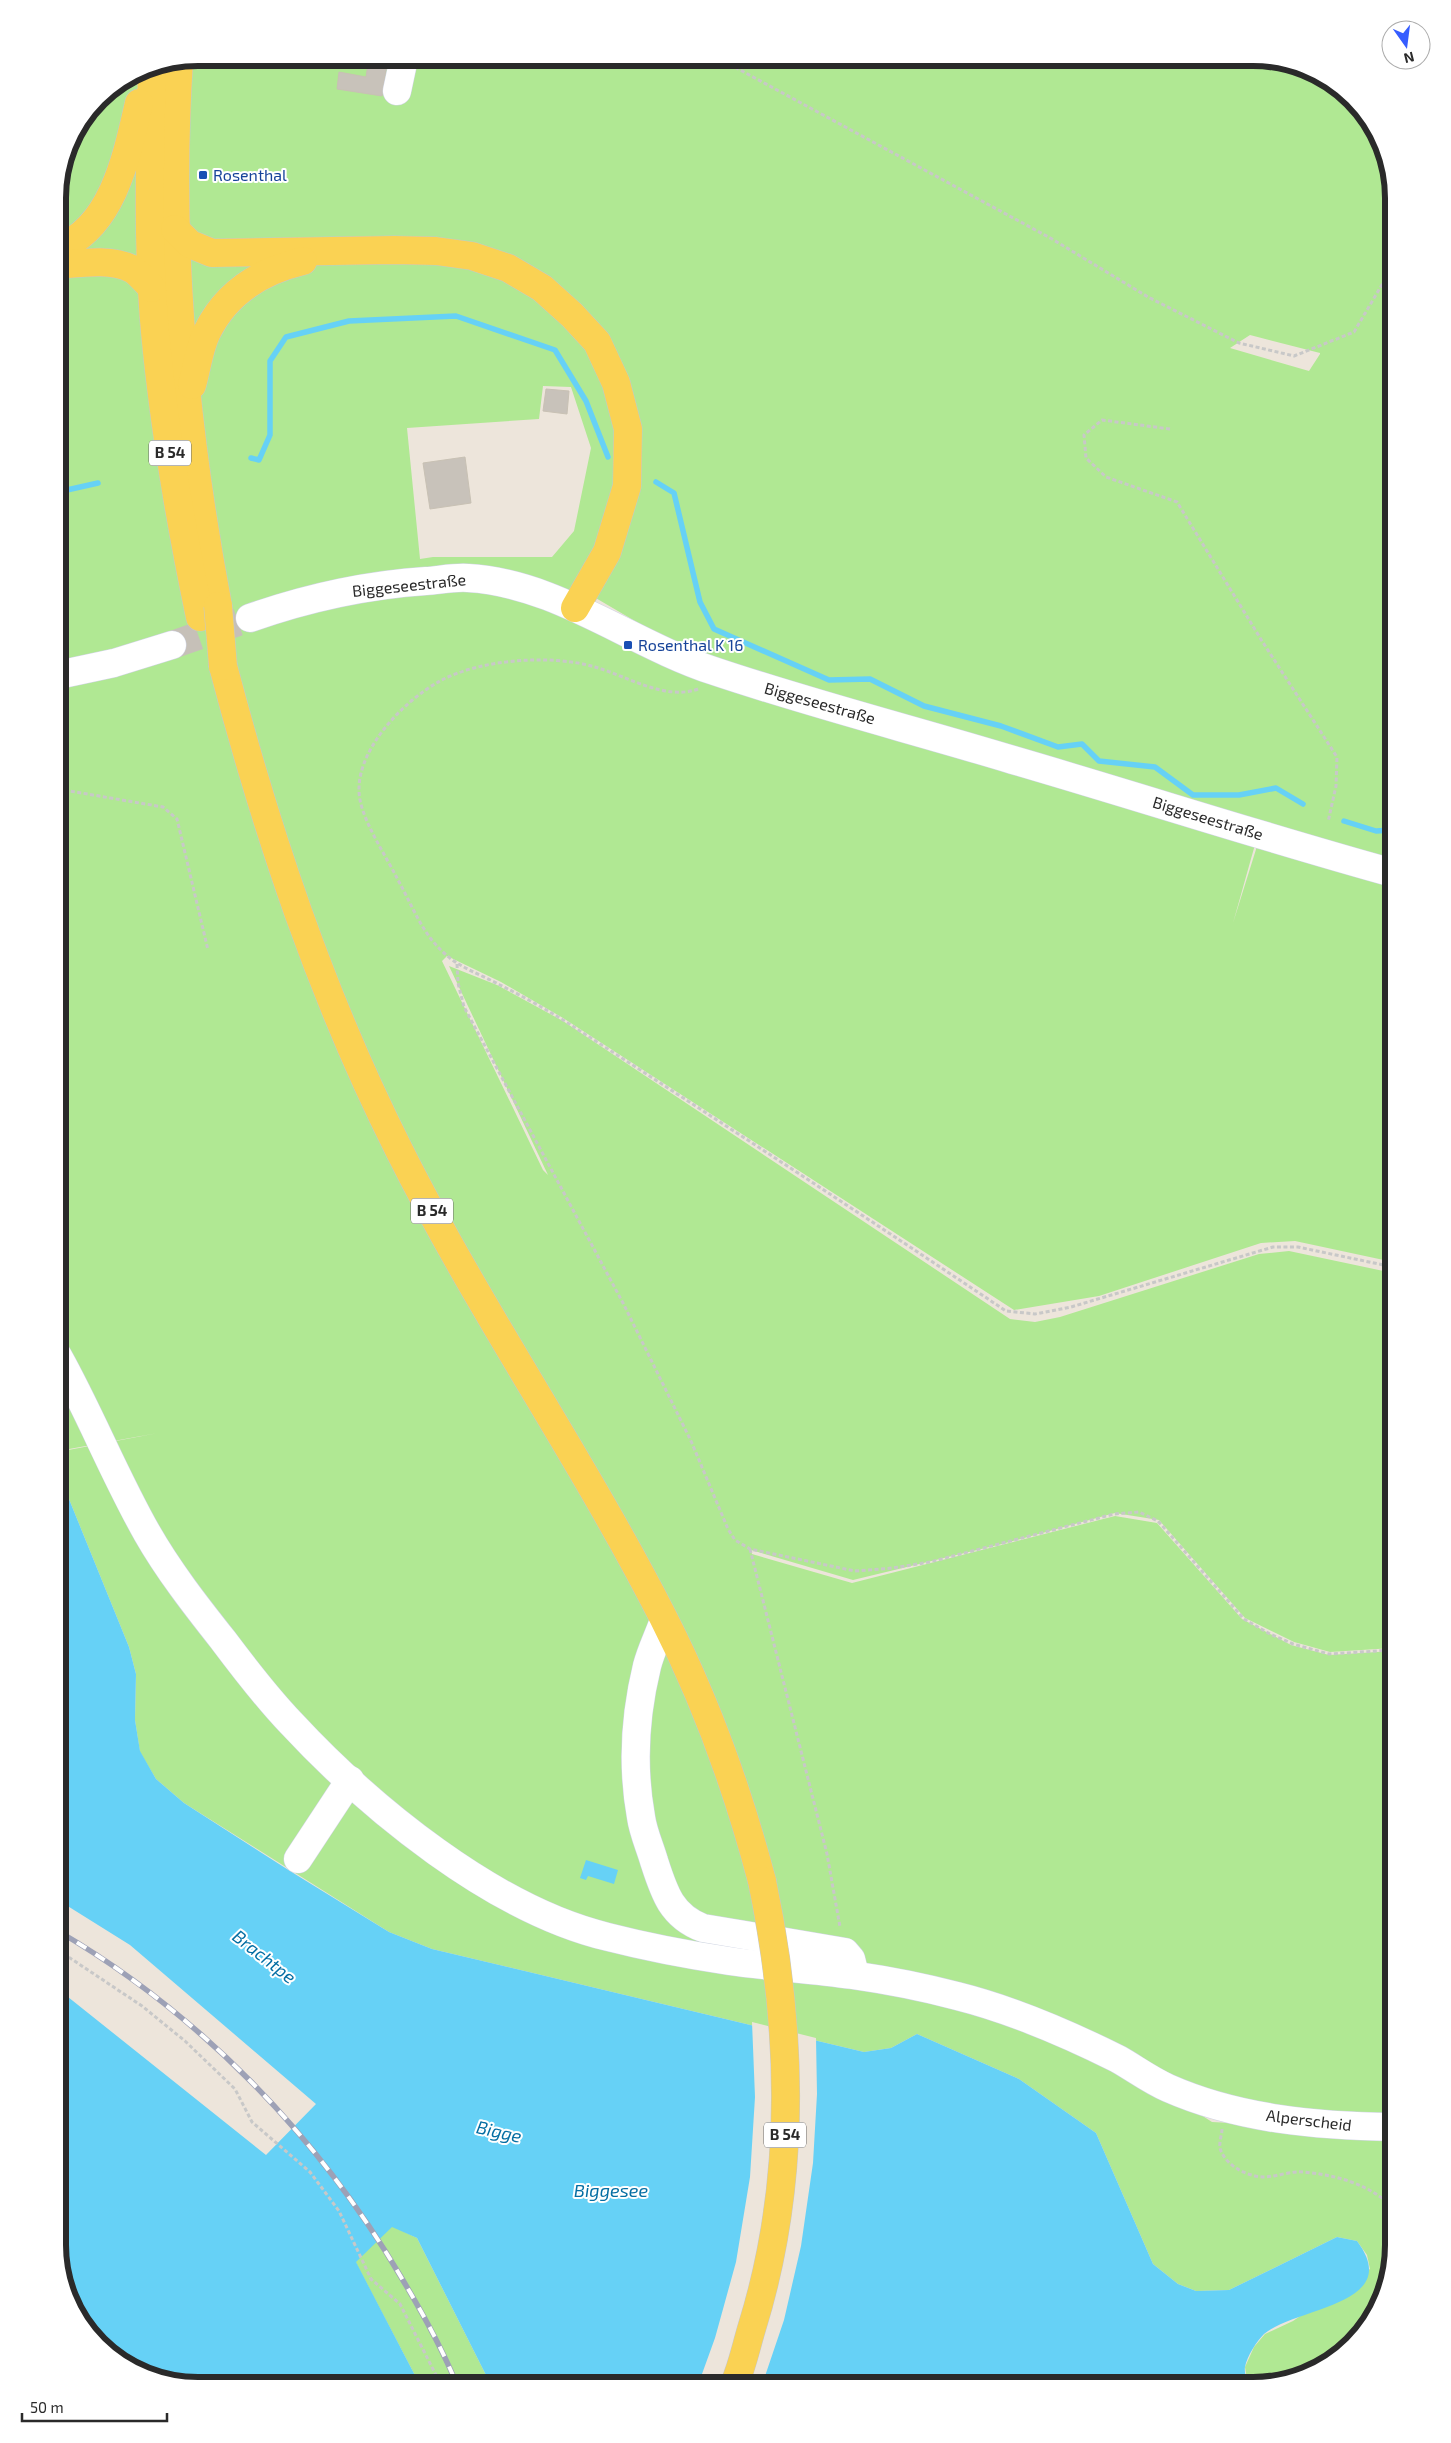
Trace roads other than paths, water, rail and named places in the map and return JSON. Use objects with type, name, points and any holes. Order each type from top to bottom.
[{"type":"main road","name":"B 54","points":[[179,68],[175,116],[175,229],[178,314],[202,519],[210,612]]},
{"type":"main road","name":"B 54","points":[[152,75],[149,164],[152,288],[164,409],[178,513],[210,612],[253,777],[284,877],[321,977],[400,1151],[454,1252],[621,1537],[664,1620],[709,1717],[737,1794],[762,1881],[780,1978],[786,2056],[786,2119],[777,2221],[765,2282],[737,2377]]},
{"type":"main road","points":[[67,245],[87,231],[102,212],[130,143],[145,78]]},
{"type":"main road","points":[[175,229],[190,244],[212,253],[436,251],[472,256],[508,268],[542,288],[597,342],[616,383],[628,429],[627,486],[607,552],[575,608]]},
{"type":"main road","points":[[188,401],[206,333],[224,304],[253,279],[272,270],[349,252]]},
{"type":"main road","points":[[67,264],[88,262],[114,264],[132,269],[152,288]]},
{"type":"street","points":[[397,91],[402,66]]},
{"type":"street","name":"Biggeseestraße","points":[[250,618],[332,594],[410,582],[465,578],[499,582],[536,593],[575,608],[712,671],[1199,815],[1300,847],[1385,870]]},
{"type":"street","points":[[67,672],[114,663],[172,645]]},
{"type":"street","points":[[66,1373],[147,1533],[194,1604],[288,1721],[350,1780],[404,1826],[456,1864],[508,1898],[555,1921],[606,1937],[729,1961],[850,1964]]},
{"type":"street","points":[[664,1620],[648,1664],[639,1704],[635,1746],[641,1818],[661,1883],[673,1907],[688,1922],[703,1928],[850,1964]]},
{"type":"street","points":[[298,1860],[350,1780]]},
{"type":"street","name":"Alperscheid","points":[[850,1964],[1015,2013],[1103,2052],[1166,2088],[1224,2108],[1290,2120],[1385,2127]]},
{"type":"water","name":"Biggesee","points":[[66,1493],[129,1647],[136,1674],[135,1720],[140,1751],[156,1779],[184,1803],[389,1932],[432,1949],[864,2052],[891,2048],[917,2034],[1019,2079],[1096,2133],[1153,2264],[1178,2284],[1196,2291],[1229,2290],[1337,2237],[1357,2241],[1368,2262],[1367,2279],[1357,2291],[1340,2301],[1279,2325],[1264,2334],[1248,2358],[1245,2367],[1246,2377],[487,2376],[417,2238],[392,2227],[356,2262],[415,2376],[189,2376],[156,2370],[125,2355],[99,2332],[88,2318],[80,2303],[69,2271],[66,2245],[66,1995],[266,2155],[316,2104],[130,1945],[66,1905]]},
{"type":"water","points":[[586,1860],[618,1870],[614,1884],[588,1876],[586,1880],[580,1878]]},
{"type":"waterway","points":[[251,458],[259,460],[270,435],[270,361],[286,337],[349,321],[456,316],[555,350],[586,401],[608,457]]},
{"type":"waterway","points":[[656,482],[674,493],[700,602],[714,629],[829,680],[870,679],[924,706],[1001,726],[1058,747],[1082,744],[1099,761],[1155,767],[1193,795],[1239,795],[1276,788],[1303,804]]},
{"type":"waterway","points":[[67,490],[98,483]]},
{"type":"waterway","points":[[1344,821],[1376,831],[1385,830]]},
{"type":"tunnel","points":[[172,645],[250,618]]},
{"type":"railway","points":[[66,1936],[110,1964],[160,2000],[252,2082],[293,2127],[332,2175],[368,2225],[424,2317],[453,2376]]},
{"type":"place","name":"Rosenthal","points":[[203,175]]},
{"type":"place","name":"Rosenthal K 16","points":[[628,645]]},
{"type":"water label","name":"Brachtpe","points":[[264,1957]]},
{"type":"water label","name":"Bigge","points":[[499,2132]]}]
